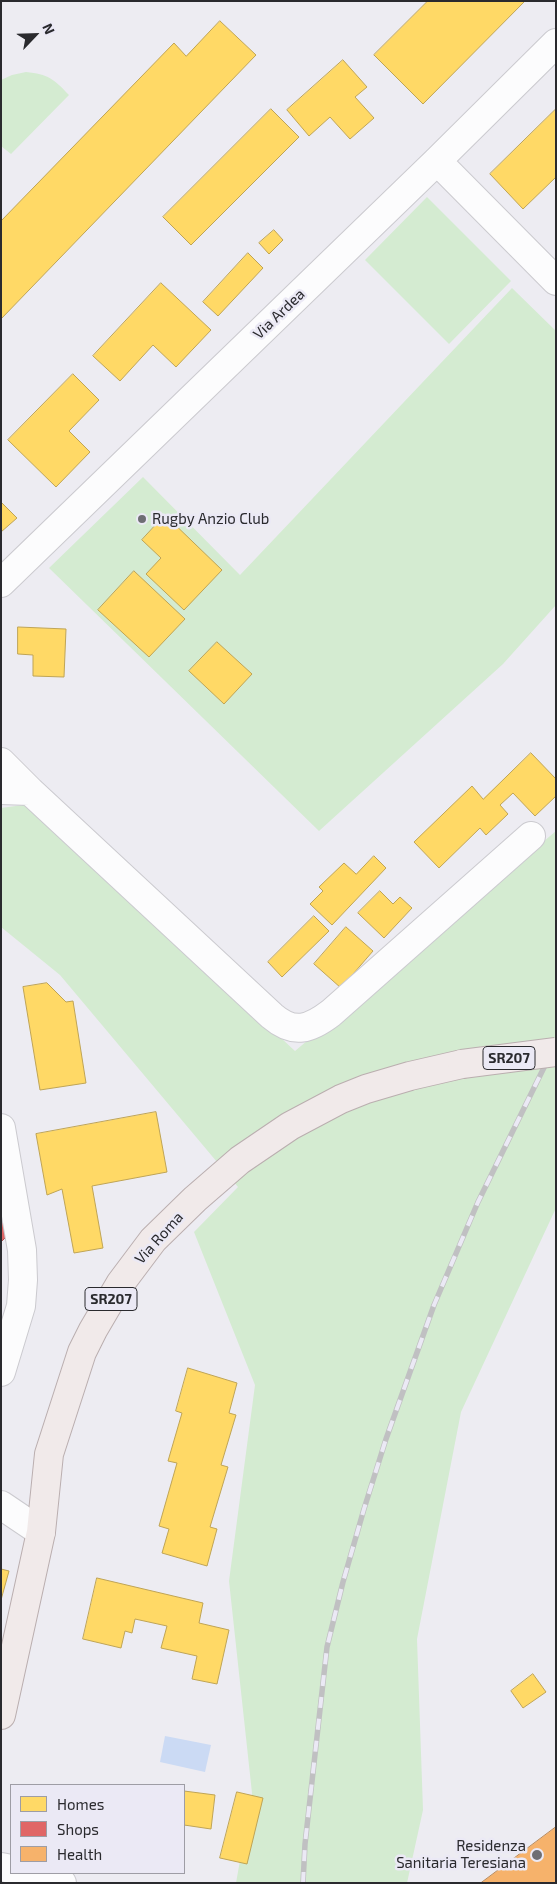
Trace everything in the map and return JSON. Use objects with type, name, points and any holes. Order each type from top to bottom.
[{"type":"main road","name":"Via Roma","points":[[1,1715],[41,1532],[49,1454],[79,1359],[120,1284],[153,1240],[195,1199],[240,1160],[290,1126],[341,1099],[366,1089],[410,1076],[462,1064],[556,1052]]},
{"type":"street","name":"Via Ardea","points":[[1,583],[436,162],[556,43]]},
{"type":"street","points":[[436,162],[553,273]]},
{"type":"street","points":[[1,762],[30,792],[272,1016],[285,1025],[302,1029],[310,1027],[331,1013],[531,836]]},
{"type":"street","points":[[1,790],[30,792]]},
{"type":"street","points":[[1,1128],[22,1250],[23,1280],[21,1306],[6,1334],[1,1372]]},
{"type":"street","points":[[1,1505],[41,1532]]},
{"type":"street","points":[[28,1874],[62,1883]]},
{"type":"green space","points":[[26,72],[50,78],[69,95],[11,154],[1,146],[1,80]]},
{"type":"green space","points":[[427,197],[511,281],[449,344],[365,260]]},
{"type":"green space","points":[[512,288],[556,331],[556,605],[503,664],[319,831],[49,568],[143,477],[240,575]]},
{"type":"green space","points":[[30,804],[295,1051],[556,831],[556,1208],[461,1412],[417,1639],[423,1810],[407,1883],[236,1883],[252,1793],[229,1581],[255,1385],[194,1232],[238,1187],[60,975],[1,927],[1,808]]},
{"type":"water","points":[[165,1736],[211,1745],[205,1772],[160,1762]]},
{"type":"building: Homes","points":[[428,1],[525,1],[423,104],[374,55]]},
{"type":"building: Homes","points":[[220,21],[256,55],[1,319],[1,221],[174,43],[186,56]]},
{"type":"building: Homes","points":[[343,60],[367,87],[355,97],[374,118],[350,139],[330,117],[309,136],[287,110]]},
{"type":"building: Homes","points":[[271,109],[299,137],[191,245],[163,217]]},
{"type":"building: Homes","points":[[556,109],[556,177],[523,209],[490,174]]},
{"type":"building: Homes","points":[[274,230],[283,240],[269,254],[259,243]]},
{"type":"building: Homes","points":[[248,253],[263,268],[218,316],[203,302]]},
{"type":"building: Homes","points":[[161,283],[211,330],[176,367],[153,345],[120,381],[93,356]]},
{"type":"building: Homes","points":[[73,374],[99,400],[69,431],[90,452],[56,487],[8,440]]},
{"type":"building: Homes","points":[[1,502],[17,518],[1,532]]},
{"type":"building: Homes","points":[[165,515],[222,570],[184,610],[146,574],[161,558],[142,540]]},
{"type":"building: Homes","points":[[134,571],[185,619],[149,657],[98,610]]},
{"type":"building: Homes","points":[[18,627],[66,629],[64,677],[33,676],[33,655],[18,654]]},
{"type":"building: Homes","points":[[217,642],[252,674],[224,704],[189,671]]},
{"type":"building: Homes","points":[[531,753],[556,779],[556,796],[535,816],[513,793],[500,805],[508,814],[486,835],[480,828],[439,868],[414,842],[472,786],[483,799]]},
{"type":"building: Homes","points":[[374,856],[386,868],[332,925],[310,904],[323,891],[319,887],[344,863],[356,874]]},
{"type":"building: Homes","points":[[380,891],[393,904],[400,897],[412,908],[384,938],[358,913]]},
{"type":"building: Homes","points":[[314,916],[329,931],[282,977],[268,962]]},
{"type":"building: Homes","points":[[346,927],[373,951],[341,988],[314,964]]},
{"type":"building: Homes","points":[[47,983],[66,1002],[73,1001],[86,1083],[40,1090],[23,987]]},
{"type":"building: Homes","points":[[156,1112],[167,1172],[92,1186],[103,1248],[74,1253],[62,1189],[47,1195],[36,1134]]},
{"type":"building: Homes","points":[[188,1368],[237,1383],[229,1413],[236,1415],[221,1465],[228,1467],[210,1527],[217,1529],[207,1566],[162,1553],[169,1529],[159,1526],[177,1463],[168,1461],[182,1413],[176,1411]]},
{"type":"building: Homes","points":[[1,1569],[9,1571],[1,1600]]},
{"type":"building: Homes","points":[[97,1578],[203,1603],[199,1623],[229,1630],[217,1684],[192,1679],[197,1656],[161,1648],[167,1626],[135,1619],[132,1633],[125,1631],[121,1648],[83,1639]]},
{"type":"building: Homes","points":[[533,1674],[546,1692],[523,1708],[511,1691]]},
{"type":"building: Homes","points":[[185,1791],[215,1795],[211,1829],[185,1825]]},
{"type":"building: Homes","points":[[237,1792],[263,1798],[247,1864],[220,1858]]},
{"type":"building: Shops","points":[[1,1195],[16,1227],[1,1242]]},
{"type":"building: Health","name":"Residenza Sanitaria Teresiana","points":[[556,1827],[556,1883],[481,1883]]},
{"type":"railway","points":[[303,1883],[305,1844],[327,1647],[364,1509],[386,1439],[434,1305],[478,1202],[556,1043]]},
{"type":"place","name":"Rugby Anzio Club","points":[[142,519]]},
{"type":"place","name":"Residenza Sanitaria Teresiana","points":[[537,1855]]}]
